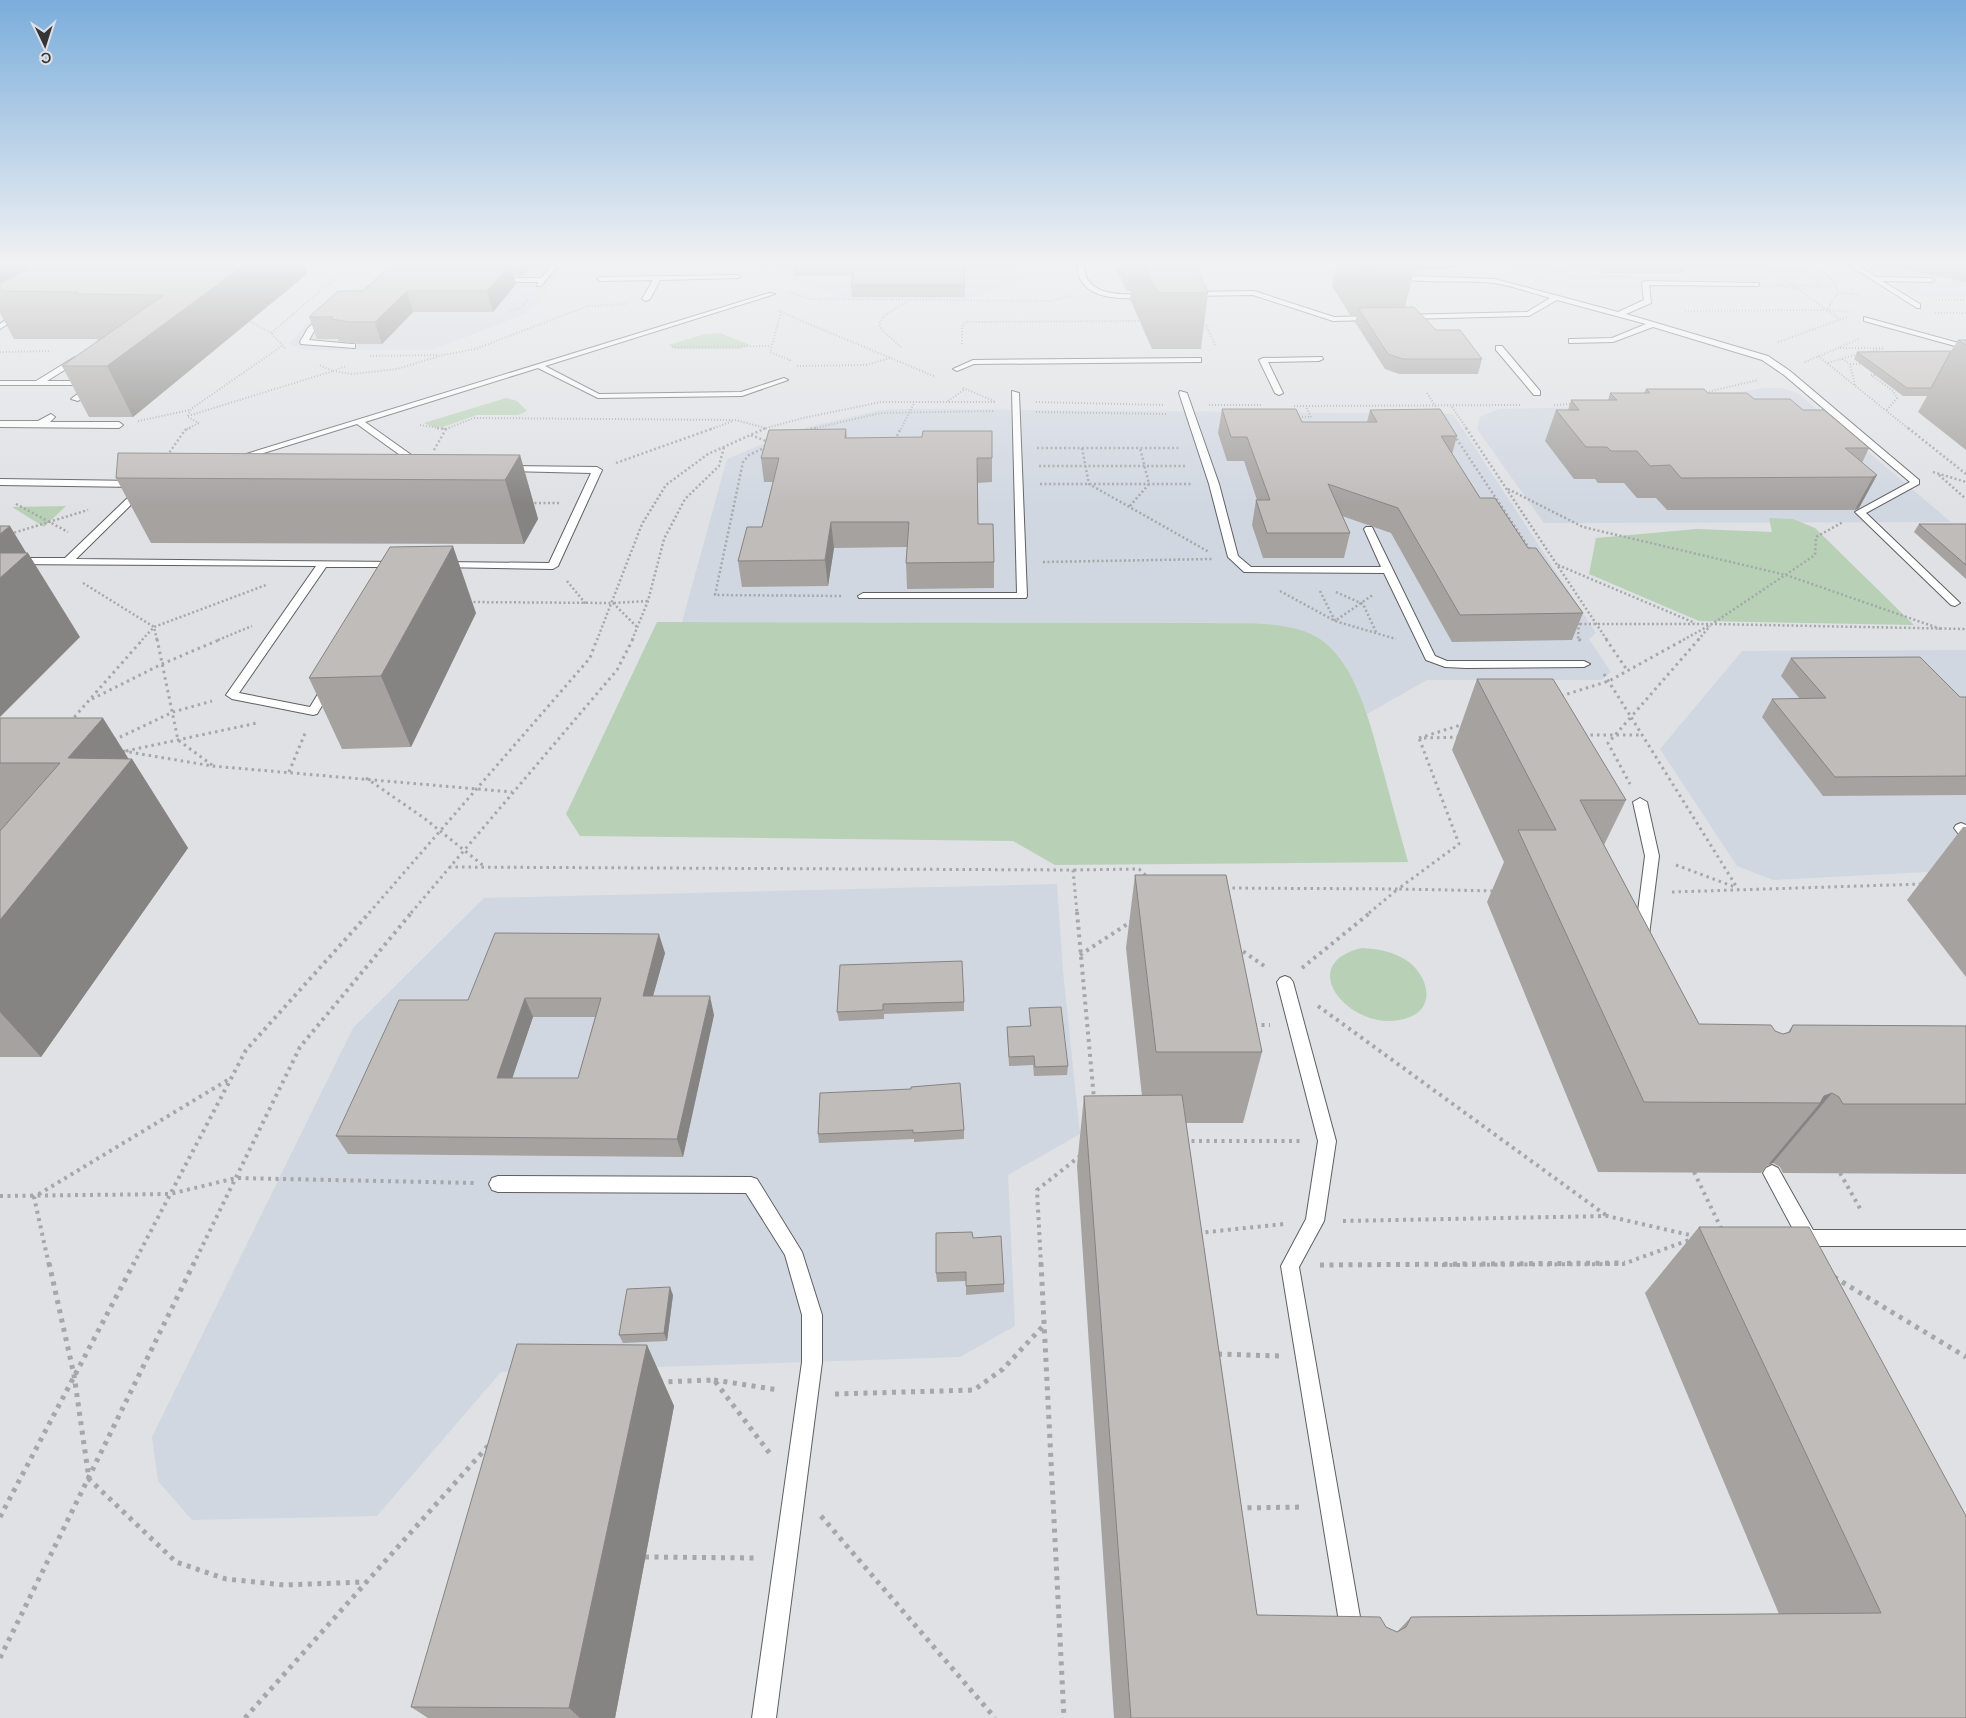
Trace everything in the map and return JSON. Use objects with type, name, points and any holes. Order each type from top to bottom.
[{"type":"lane","points":[[342,345],[352,346]]},
{"type":"lane","points":[[229,461],[607,345]]},
{"type":"lane","points":[[1721,345],[1764,358],[1788,373],[1916,482],[1860,512],[1955,603]]},
{"type":"lane","points":[[1499,348],[1537,393]]},
{"type":"lane","points":[[39,382],[74,360],[87,357]]},
{"type":"lane","points":[[1279,393],[1263,360],[1319,359]]},
{"type":"lane","points":[[957,369],[974,362],[1198,360]]},
{"type":"lane","points":[[539,366],[598,396],[742,394],[784,380]]},
{"type":"lane","points":[[0,383],[98,383],[75,399]]},
{"type":"lane","points":[[1183,393],[1214,484],[1232,557],[1248,570],[1388,570]]},
{"type":"lane","points":[[863,596],[1022,596],[1016,402]]},
{"type":"lane","points":[[40,424],[50,417]]},
{"type":"lane","points":[[358,421],[428,468]]},
{"type":"lane","points":[[0,424],[120,425]]},
{"type":"lane","points":[[426,565],[553,566],[597,470],[497,469]]},
{"type":"lane","points":[[0,482],[148,484],[68,561]]},
{"type":"lane","points":[[1369,529],[1430,658],[1445,664],[1459,665],[1584,664]]},
{"type":"lane","points":[[0,560],[405,564],[392,579]]},
{"type":"lane","points":[[323,564],[232,695],[313,711],[333,677]]},
{"type":"lane","points":[[1640,802],[1652,856],[1641,934],[1650,951]]},
{"type":"lane","points":[[1285,982],[1328,1141],[1314,1222],[1290,1266],[1356,1653]]},
{"type":"lane","points":[[1772,1173],[1828,1274]]},
{"type":"lane","points":[[498,1184],[751,1185],[793,1252],[812,1315],[812,1362],[764,1718]]},
{"type":"lane","points":[[1780,1238],[1966,1238]]},
{"type":"path","points":[[317,364],[333,372],[352,374],[396,369],[485,345]]},
{"type":"path","points":[[860,345],[940,379]]},
{"type":"path","points":[[963,345],[963,354],[974,362]]},
{"type":"path","points":[[1198,360],[1220,359],[1215,345]]},
{"type":"path","points":[[1749,354],[1770,345]]},
{"type":"path","points":[[1702,393],[1788,373],[1818,355],[1844,345]]},
{"type":"path","points":[[120,425],[191,410],[282,346],[288,350]]},
{"type":"path","points":[[670,347],[771,346]]},
{"type":"path","points":[[1828,364],[1884,348],[1836,348]]},
{"type":"path","points":[[0,352],[54,351]]},
{"type":"path","points":[[368,356],[443,355]]},
{"type":"path","points":[[1818,355],[1966,474]]},
{"type":"path","points":[[789,366],[866,365],[890,358]]},
{"type":"path","points":[[1842,359],[1850,364],[1860,364]]},
{"type":"path","points":[[1850,364],[1855,386]]},
{"type":"path","points":[[188,416],[333,372]]},
{"type":"path","points":[[1875,375],[1871,375],[1893,391],[1897,398],[1886,411]]},
{"type":"path","points":[[0,1517],[246,1050],[441,831],[590,658],[613,603],[642,524],[666,485],[708,454],[765,428],[803,418],[881,402],[997,402],[957,386]]},
{"type":"path","points":[[947,402],[965,389]]},
{"type":"path","points":[[1427,393],[1440,414]]},
{"type":"path","points":[[893,445],[914,402]]},
{"type":"path","points":[[1016,402],[1190,415]]},
{"type":"path","points":[[805,430],[881,412],[1016,402],[1266,405]]},
{"type":"path","points":[[1547,405],[1576,404]]},
{"type":"path","points":[[1286,406],[1452,407],[1528,405]]},
{"type":"path","points":[[1292,417],[1311,417],[1306,406]]},
{"type":"path","points":[[1452,407],[1627,670]]},
{"type":"path","points":[[188,416],[191,410]]},
{"type":"path","points":[[167,456],[185,430],[199,423],[188,416]]},
{"type":"path","points":[[428,468],[446,429],[474,418],[736,420],[765,428]]},
{"type":"path","points":[[597,470],[736,420]]},
{"type":"path","points":[[750,434],[766,442],[774,443],[749,455],[743,462],[715,595],[863,596]]},
{"type":"path","points":[[1453,434],[1535,557]]},
{"type":"path","points":[[0,1658],[300,1047],[617,670],[638,628],[648,601],[664,539],[685,499],[719,466],[724,447]]},
{"type":"path","points":[[1017,448],[1202,448]]},
{"type":"path","points":[[1021,563],[1220,559],[1090,484],[1082,448]]},
{"type":"path","points":[[1140,448],[1150,484]]},
{"type":"path","points":[[1018,466],[1208,466]]},
{"type":"path","points":[[1936,474],[1966,499]]},
{"type":"path","points":[[1019,484],[1214,484]]},
{"type":"path","points":[[1130,506],[1150,484]]},
{"type":"path","points":[[1508,489],[1584,527],[1786,575],[1941,629]]},
{"type":"path","points":[[524,503],[582,503]]},
{"type":"path","points":[[24,504],[15,504],[88,542]]},
{"type":"path","points":[[8,534],[49,523],[95,507]]},
{"type":"path","points":[[1552,698],[1609,682],[1627,670],[1712,624],[1815,556],[1816,537],[1860,512]]},
{"type":"path","points":[[68,561],[78,580],[154,627],[178,740],[212,766]]},
{"type":"path","points":[[1558,565],[1698,624]]},
{"type":"path","points":[[1248,570],[1287,596],[1335,621],[1377,634],[1363,604],[1315,582]]},
{"type":"path","points":[[1309,571],[1335,621]]},
{"type":"path","points":[[562,576],[586,604]]},
{"type":"path","points":[[64,728],[154,627],[270,584]]},
{"type":"path","points":[[468,602],[586,604],[648,601]]},
{"type":"path","points":[[613,603],[638,628]]},
{"type":"path","points":[[88,701],[162,664],[292,609]]},
{"type":"path","points":[[1576,618],[1580,624],[1578,637],[1591,658],[1584,664]]},
{"type":"path","points":[[1580,624],[1712,624],[1966,629]]},
{"type":"path","points":[[1640,802],[1608,744],[1712,624]]},
{"type":"path","points":[[1609,682],[1738,888]]},
{"type":"path","points":[[113,740],[172,712],[232,695]]},
{"type":"path","points":[[290,772],[313,711]]},
{"type":"path","points":[[114,753],[265,722]]},
{"type":"path","points":[[1419,738],[1466,724]]},
{"type":"path","points":[[1577,736],[1641,735]]},
{"type":"path","points":[[1419,738],[1468,737]]},
{"type":"path","points":[[1285,982],[1398,889],[1459,844],[1419,738]]},
{"type":"path","points":[[123,751],[212,766],[513,792]]},
{"type":"path","points":[[365,778],[441,831],[486,868]]},
{"type":"path","points":[[1652,856],[1738,888]]},
{"type":"path","points":[[449,868],[1139,869],[1152,881]]},
{"type":"path","points":[[1073,870],[1095,1102]]},
{"type":"path","points":[[1648,894],[1738,888],[1926,884]]},
{"type":"path","points":[[1219,888],[1498,891]]},
{"type":"path","points":[[1080,955],[1137,918]]},
{"type":"path","points":[[1231,942],[1607,1216]]},
{"type":"path","points":[[1252,1025],[1296,1025]]},
{"type":"path","points":[[34,1197],[232,1078]]},
{"type":"path","points":[[1178,1141],[1328,1141]]},
{"type":"path","points":[[1064,1718],[1037,1190],[1083,1154]]},
{"type":"path","points":[[1694,1172],[1726,1237]]},
{"type":"path","points":[[1840,1174],[1878,1239]]},
{"type":"path","points":[[0,1196],[170,1194],[236,1178],[498,1184]]},
{"type":"path","points":[[34,1197],[74,1374],[89,1479],[176,1562],[226,1580],[284,1585],[366,1582]]},
{"type":"path","points":[[1197,1233],[1314,1222],[1607,1216],[1697,1237],[1624,1264],[1290,1266]]},
{"type":"path","points":[[1828,1274],[1966,1357]]},
{"type":"path","points":[[648,1382],[714,1380],[807,1395],[974,1390],[1003,1368],[1044,1325]]},
{"type":"path","points":[[1211,1354],[1305,1356]]},
{"type":"path","points":[[714,1380],[795,1486],[995,1718]]},
{"type":"path","points":[[245,1718],[491,1443]]},
{"type":"path","points":[[1232,1509],[1331,1507]]},
{"type":"path","points":[[645,1557],[786,1559]]},
{"type":"shaded area","points":[[293,345],[445,345],[432,350],[305,350]]},
{"type":"shaded area","points":[[1764,388],[1782,388],[1798,393],[1951,522],[1544,523],[1477,429],[1480,417],[1499,409],[1664,406]]},
{"type":"shaded area","points":[[880,410],[1453,414],[1596,633],[1589,639],[1611,672],[1601,680],[1427,680],[1367,714],[1357,688],[1212,623],[682,622],[727,459],[799,429]]},
{"type":"shaded area","points":[[1966,650],[1966,870],[1773,880],[1737,866],[1660,749],[1742,651]]},
{"type":"shaded area","points":[[1057,884],[1063,971],[1080,1134],[1008,1175],[1015,1326],[960,1357],[501,1372],[377,1516],[192,1520],[158,1481],[152,1437],[353,1028],[484,898]]},
{"type":"green space","points":[[668,345],[750,345],[739,349],[675,349]]},
{"type":"green space","points":[[506,398],[517,401],[527,411],[518,415],[477,415],[443,427],[433,427],[424,423]]},
{"type":"green space","points":[[66,506],[44,527],[12,507]]},
{"type":"green space","points":[[1769,518],[1793,519],[1815,528],[1914,625],[1699,621],[1589,574],[1596,538],[1697,529],[1772,532]]},
{"type":"green space","points":[[657,622],[1239,623],[1282,626],[1309,633],[1320,639],[1345,666],[1362,701],[1369,720],[1408,862],[1055,865],[1013,841],[580,836],[566,814]]},
{"type":"green space","points":[[1362,948],[1390,953],[1401,957],[1413,966],[1419,973],[1426,989],[1424,1005],[1419,1012],[1410,1017],[1390,1021],[1370,1018],[1352,1009],[1339,997],[1331,983],[1331,969],[1341,957]]},
{"type":"building","points":[[92,345],[135,345],[107,366],[62,366]]},
{"type":"building","points":[[1382,345],[1472,345],[1482,359],[1403,359],[1388,354]]},
{"type":"building","points":[[1951,351],[1931,388],[1907,388],[1857,352]]},
{"type":"building","points":[[1646,389],[1704,389],[1708,393],[1747,393],[1754,399],[1790,399],[1803,410],[1824,410],[1869,448],[1845,448],[1877,475],[1873,477],[1681,478],[1670,465],[1650,466],[1637,451],[1611,451],[1607,447],[1586,447],[1556,410],[1579,410],[1571,400],[1617,400],[1610,393],[1650,393]]},
{"type":"building","points":[[1222,409],[1296,409],[1302,422],[1377,422],[1370,410],[1440,409],[1457,436],[1441,436],[1480,498],[1495,498],[1528,548],[1536,548],[1583,613],[1460,615],[1398,508],[1328,484],[1350,533],[1267,533],[1256,500],[1270,500],[1247,437],[1231,437]]},
{"type":"building","points":[[846,429],[845,438],[922,437],[923,431],[992,431],[992,458],[977,458],[978,524],[993,524],[994,562],[906,563],[909,522],[831,522],[825,560],[738,561],[747,527],[762,527],[779,458],[761,458],[769,430]]},
{"type":"building","points":[[118,453],[520,455],[505,480],[116,478]]},
{"type":"building","points":[[1919,524],[1966,524],[1966,565]]},
{"type":"building","points":[[0,526],[10,526],[0,534]]},
{"type":"building","points":[[453,546],[381,676],[309,678],[390,547]]},
{"type":"building","points":[[0,553],[28,553],[0,578]]},
{"type":"building","points":[[1920,657],[1960,697],[1966,697],[1966,776],[1835,777],[1772,699],[1826,698],[1791,658]]},
{"type":"building","points":[[1477,679],[1553,679],[1626,800],[1580,800],[1699,1024],[1771,1025],[1775,1031],[1783,1034],[1790,1032],[1793,1025],[1966,1026],[1966,1104],[1843,1104],[1839,1097],[1832,1093],[1824,1096],[1820,1103],[1644,1102],[1518,830],[1556,830]]},
{"type":"building","points":[[0,718],[103,718],[68,758],[132,759],[0,920],[0,831],[60,763],[0,763]]},
{"type":"building","points":[[1135,875],[1226,875],[1262,1052],[1156,1052]]},
{"type":"building","points":[[495,933],[659,934],[643,996],[710,996],[677,1139],[336,1136],[399,1000],[468,1000]],"holes":[[[525,998],[601,998],[578,1078],[497,1078]]]},
{"type":"building","points":[[962,961],[964,1002],[883,1004],[883,1010],[837,1012],[840,965]]},
{"type":"building","points":[[1061,1007],[1068,1066],[1035,1067],[1034,1056],[1009,1057],[1007,1027],[1031,1026],[1029,1008]]},
{"type":"building","points":[[960,1083],[964,1130],[913,1133],[913,1130],[818,1134],[820,1093],[911,1089],[911,1087]]},
{"type":"building","points":[[1182,1095],[1257,1615],[1380,1617],[1386,1627],[1397,1632],[1406,1627],[1411,1617],[1881,1613],[1699,1227],[1809,1227],[1966,1516],[1966,1718],[1131,1718],[1084,1096]]},
{"type":"building","points":[[972,1232],[973,1238],[1001,1236],[1004,1284],[966,1286],[966,1272],[936,1273],[936,1233]]},
{"type":"building","points":[[670,1287],[664,1333],[619,1335],[627,1289]]},
{"type":"building","points":[[517,1344],[647,1345],[569,1708],[411,1707]]}]
